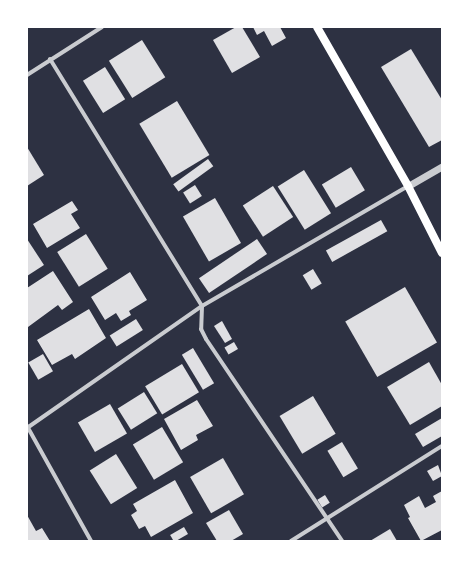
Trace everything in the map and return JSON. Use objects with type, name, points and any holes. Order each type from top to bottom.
[{"type":"main road","points":[[317,27],[408,186],[442,253]]},
{"type":"street","points":[[27,75],[102,27]]},
{"type":"street","points":[[50,59],[202,306],[202,329],[206,339],[328,517],[342,541]]},
{"type":"street","points":[[91,541],[27,427],[202,306],[442,166]]},
{"type":"street","points":[[291,541],[442,446]]},
{"type":"building","points":[[236,27],[242,27],[260,57],[232,73],[213,40]]},
{"type":"building","points":[[253,27],[280,27],[286,38],[272,46],[264,31],[257,35]]},
{"type":"building","points":[[142,40],[165,77],[132,98],[109,61]]},
{"type":"building","points":[[411,49],[442,100],[442,140],[429,147],[381,67]]},
{"type":"building","points":[[105,67],[125,99],[103,113],[83,81]]},
{"type":"building","points":[[177,101],[209,155],[172,178],[139,124]]},
{"type":"building","points":[[27,147],[44,175],[27,186]]},
{"type":"building","points":[[208,159],[213,166],[179,192],[173,184]]},
{"type":"building","points":[[351,167],[365,190],[336,208],[322,185]]},
{"type":"building","points":[[304,170],[331,213],[305,230],[278,186]]},
{"type":"building","points":[[195,185],[202,196],[190,203],[183,192]]},
{"type":"building","points":[[273,186],[293,217],[263,237],[243,206]]},
{"type":"building","points":[[215,198],[241,243],[209,262],[183,216]]},
{"type":"building","points":[[72,201],[78,210],[71,214],[80,228],[47,248],[33,224]]},
{"type":"building","points":[[381,220],[387,231],[332,262],[326,251]]},
{"type":"building","points":[[86,234],[108,269],[79,287],[57,252]]},
{"type":"building","points":[[27,239],[44,265],[27,276]]},
{"type":"building","points":[[257,239],[267,254],[209,293],[199,278]]},
{"type":"building","points":[[313,269],[322,284],[311,290],[303,275]]},
{"type":"building","points":[[53,271],[73,302],[62,310],[58,305],[28,327],[27,288]]},
{"type":"building","points":[[130,272],[147,300],[129,311],[131,315],[121,321],[116,313],[105,320],[91,297]]},
{"type":"building","points":[[405,287],[437,342],[377,377],[345,322]]},
{"type":"building","points":[[89,309],[106,338],[75,359],[72,354],[52,365],[37,340]]},
{"type":"building","points":[[136,319],[143,330],[117,346],[110,335]]},
{"type":"building","points":[[222,321],[232,339],[225,343],[214,326]]},
{"type":"building","points":[[234,342],[238,349],[228,354],[224,348]]},
{"type":"building","points":[[193,348],[214,383],[203,390],[182,355]]},
{"type":"building","points":[[43,354],[53,371],[38,380],[28,362]]},
{"type":"building","points":[[429,362],[442,385],[442,406],[410,425],[387,387]]},
{"type":"building","points":[[182,364],[199,392],[162,414],[145,386]]},
{"type":"building","points":[[144,392],[157,413],[131,430],[118,408]]},
{"type":"building","points":[[313,396],[336,434],[302,454],[280,416]]},
{"type":"building","points":[[197,400],[213,426],[196,435],[198,440],[181,450],[164,419]]},
{"type":"building","points":[[110,404],[127,433],[95,452],[78,423]]},
{"type":"building","points":[[442,418],[442,436],[423,447],[415,434]]},
{"type":"building","points":[[162,427],[183,462],[154,480],[133,445]]},
{"type":"building","points":[[342,442],[358,469],[343,477],[327,451]]},
{"type":"building","points":[[116,454],[137,488],[111,504],[90,470]]},
{"type":"building","points":[[223,458],[244,494],[211,513],[190,477]]},
{"type":"building","points":[[438,465],[442,476],[433,481],[427,471]]},
{"type":"building","points":[[175,480],[193,513],[151,537],[145,526],[139,529],[131,515],[137,511],[133,504]]},
{"type":"building","points":[[442,491],[442,530],[421,541],[408,518],[410,517],[404,505],[419,496],[425,508],[436,502],[433,496]]},
{"type":"building","points":[[325,495],[330,503],[322,507],[317,500]]},
{"type":"building","points":[[229,510],[243,534],[231,541],[217,541],[206,523]]},
{"type":"building","points":[[27,515],[36,531],[42,528],[50,541],[27,541]]},
{"type":"building","points":[[184,527],[188,534],[176,541],[174,541],[170,535]]},
{"type":"building","points":[[390,529],[397,541],[370,541]]}]
